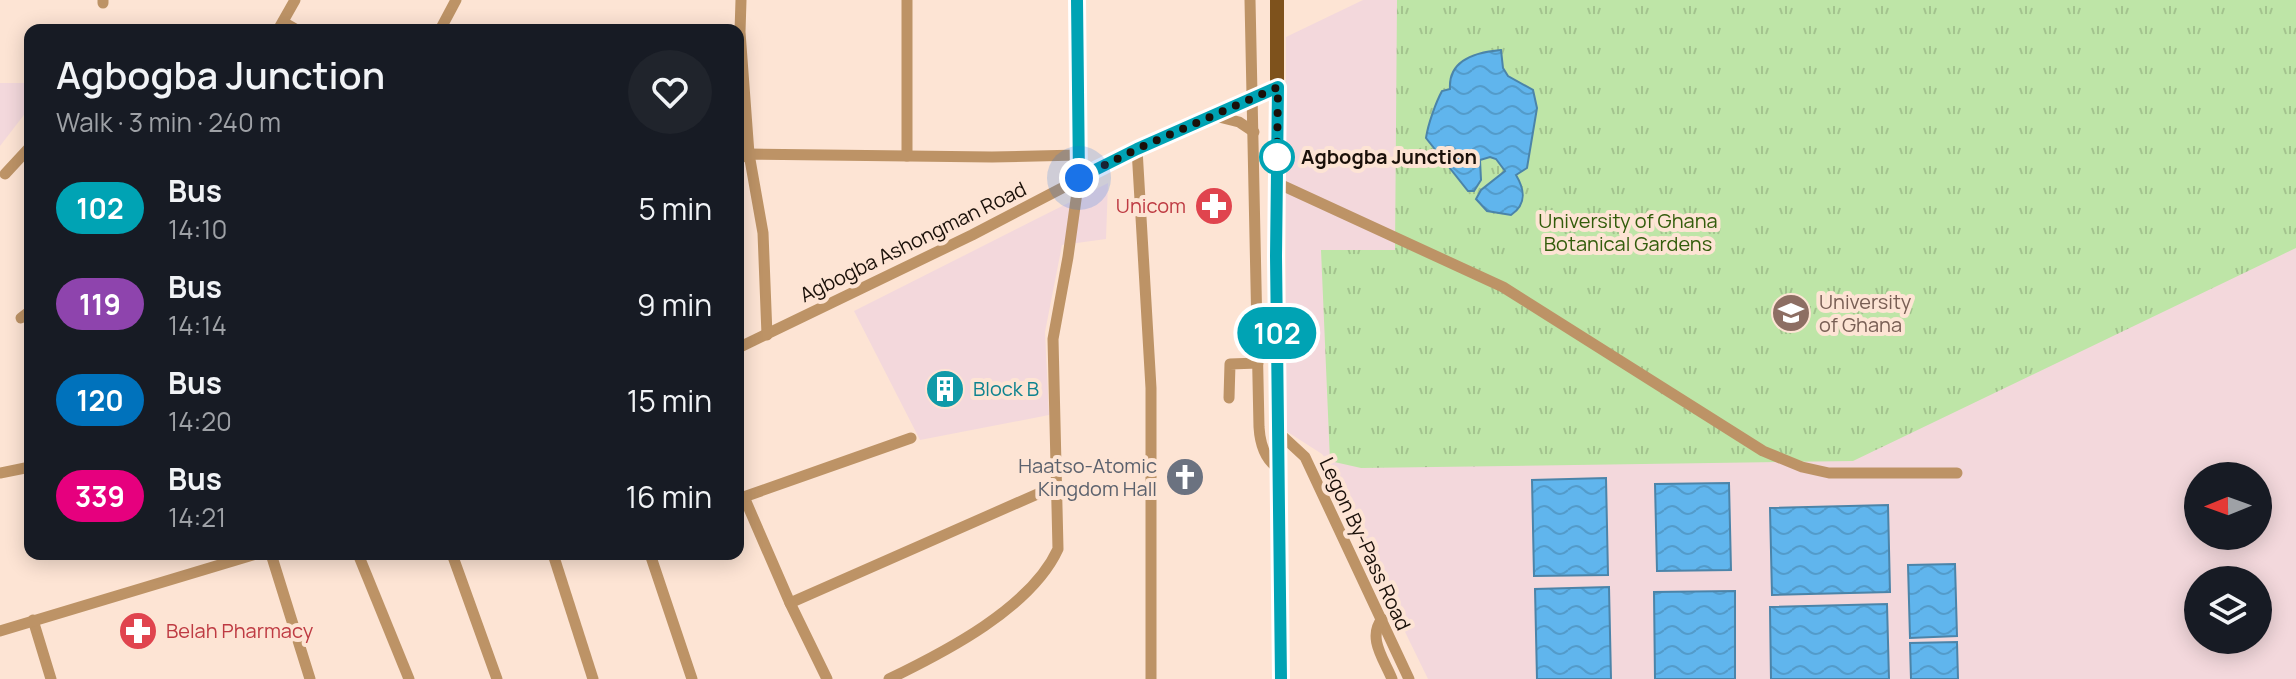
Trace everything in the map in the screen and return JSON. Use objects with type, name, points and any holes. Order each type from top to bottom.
[{"type":"main road","points":[[1277,0],[1278,468],[1282,679]]},
{"type":"street","points":[[281,24],[295,0]]},
{"type":"street","points":[[443,24],[456,0]]},
{"type":"street","points":[[740,24],[741,0]]},
{"type":"street","points":[[907,0],[907,156]]},
{"type":"street","points":[[889,679],[962,641],[995,619],[1043,574],[1058,549],[1053,339],[1079,178],[1077,0]]},
{"type":"street","points":[[1250,0],[1260,440],[1266,456],[1278,468]]},
{"type":"street","name":"Agbogba Ashongman Road","points":[[744,345],[972,235],[1137,149],[1278,87]]},
{"type":"street","points":[[1213,115],[1239,122],[1254,132]]},
{"type":"street","points":[[1137,149],[1151,388],[1151,679]]},
{"type":"street","points":[[5,174],[24,153]]},
{"type":"street","points":[[767,335],[763,233],[744,156],[1078,155]]},
{"type":"street","points":[[1277,183],[1503,287],[1763,451],[1802,467],[1829,473],[1957,473]]},
{"type":"street","points":[[1229,398],[1230,364],[1258,363]]},
{"type":"street","name":"Legon By-Pass Road","points":[[1278,432],[1305,457],[1409,679]]},
{"type":"street","points":[[744,497],[911,438]]},
{"type":"street","points":[[0,473],[24,468]]},
{"type":"street","points":[[790,603],[1058,485]]},
{"type":"street","points":[[744,504],[827,679]]},
{"type":"street","points":[[0,631],[236,560]]},
{"type":"street","points":[[273,560],[310,679]]},
{"type":"street","points":[[360,560],[409,679]]},
{"type":"street","points":[[454,560],[497,679]]},
{"type":"street","points":[[555,560],[593,679]]},
{"type":"street","points":[[652,560],[692,679]]},
{"type":"street","points":[[1382,619],[1375,628],[1375,639],[1392,679]]},
{"type":"street","points":[[33,620],[51,679]]},
{"type":"shaded area","name":"University of Ghana","points":[[1363,0],[2296,0],[2296,679],[1428,679],[1367,554],[1346,484],[1322,454],[1286,431],[1286,37]]},
{"type":"shaded area","points":[[0,83],[24,83],[24,115],[0,146]]},
{"type":"shaded area","points":[[1108,183],[1106,239],[1062,245],[1045,332],[1049,415],[920,440],[854,311]]},
{"type":"green space","name":"University of Ghana Botanical Gardens","points":[[1397,0],[2296,0],[2296,248],[1853,461],[1361,468],[1330,461],[1321,250],[1395,250]]},
{"type":"water","points":[[1501,50],[1503,68],[1508,76],[1533,90],[1537,108],[1527,168],[1516,175],[1523,191],[1522,201],[1511,215],[1487,211],[1476,199],[1481,190],[1505,171],[1496,159],[1480,160],[1481,180],[1474,191],[1468,191],[1426,138],[1437,101],[1442,91],[1450,89],[1451,79],[1459,64],[1482,53]]},
{"type":"water","points":[[1606,478],[1608,575],[1534,576],[1532,480]]},
{"type":"water","points":[[1729,483],[1731,570],[1657,571],[1655,484]]},
{"type":"water","points":[[1888,505],[1890,592],[1772,595],[1770,508]]},
{"type":"water","points":[[1955,564],[1957,636],[1910,638],[1908,565]]},
{"type":"water","points":[[1609,587],[1611,679],[1537,679],[1535,589]]},
{"type":"water","points":[[1735,591],[1735,679],[1655,679],[1654,592]]},
{"type":"water","points":[[1887,604],[1889,679],[1771,679],[1770,607]]},
{"type":"water","points":[[1957,642],[1958,679],[1911,679],[1910,643]]},
{"type":"bus line","name":"102","points":[[1077,0],[1079,178],[1278,87],[1276,256],[1281,679]]},
{"type":"place","name":"Agbogba Junction","points":[[1277,157]]},
{"type":"place","name":"Unicom","points":[[1214,206]]},
{"type":"place","name":"University of Ghana","points":[[1791,313]]},
{"type":"place","name":"Block B","points":[[945,389]]},
{"type":"place","name":"Haatso-Atomic Kingdom Hall","points":[[1185,477]]},
{"type":"place","name":"Belah Pharmacy","points":[[138,631]]},
{"type":"route","points":[[1079,178],[1278,87],[1277,157]]}]
